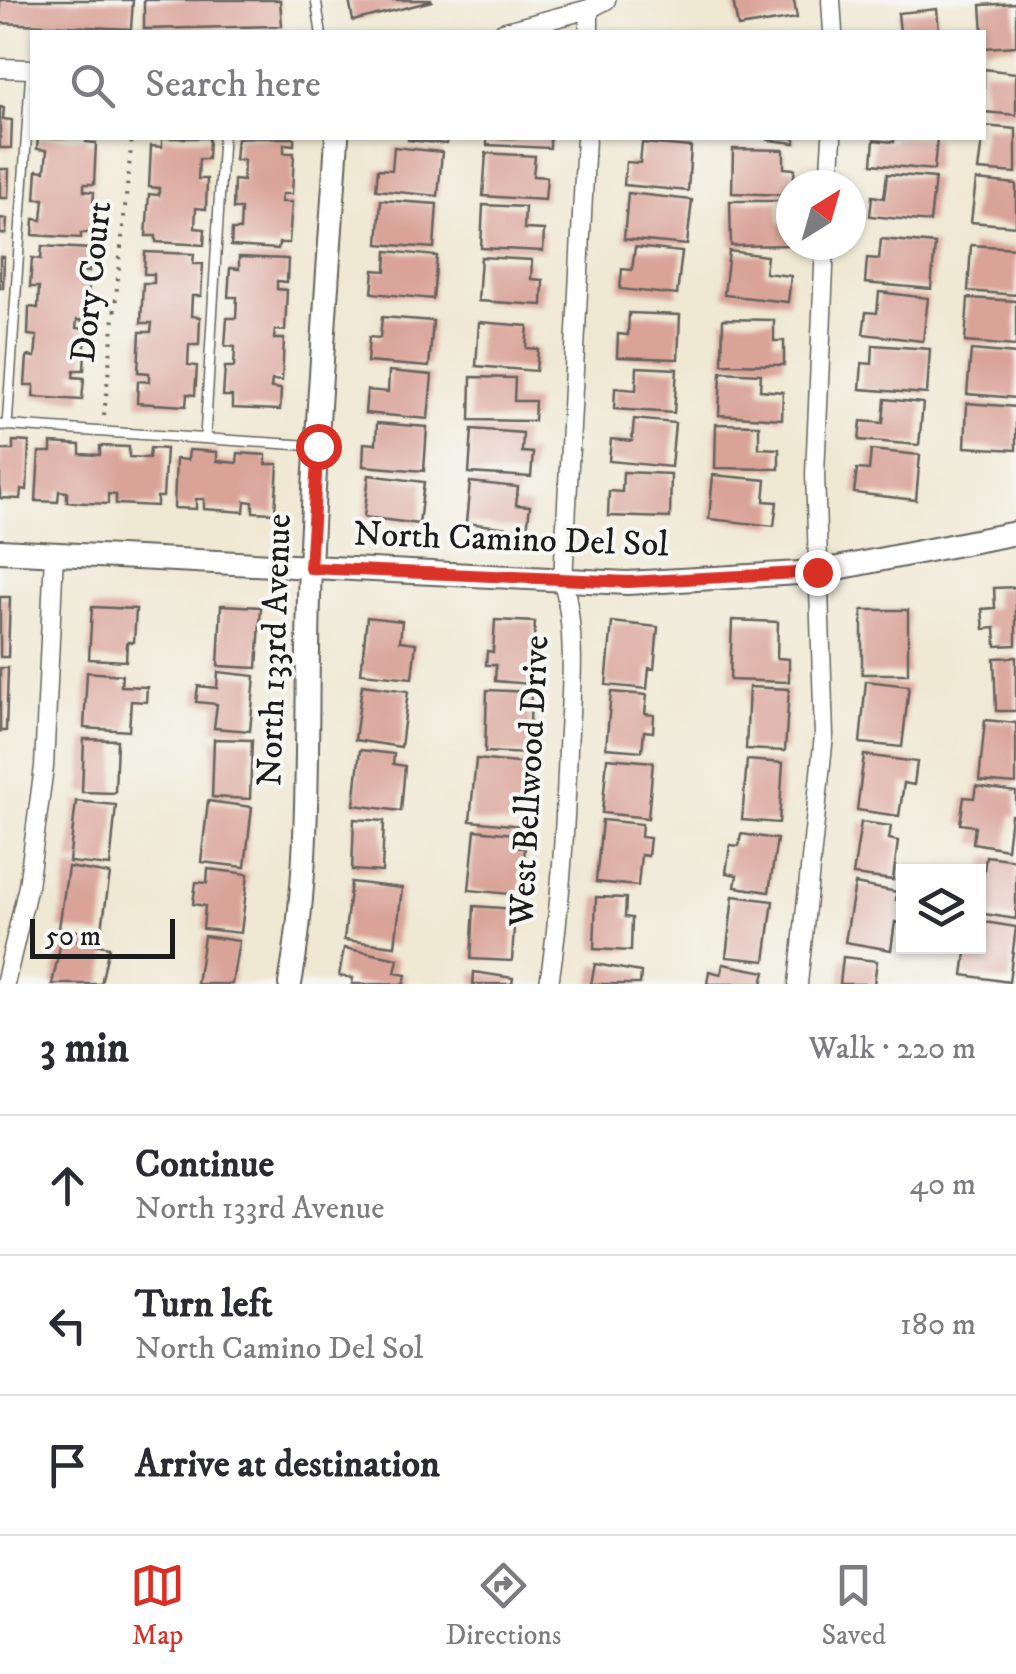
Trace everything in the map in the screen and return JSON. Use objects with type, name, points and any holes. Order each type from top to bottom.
[{"type":"street","points":[[831,0],[833,30]]},
{"type":"street","points":[[509,30],[598,4]]},
{"type":"street","points":[[589,30],[598,4]]},
{"type":"street","points":[[0,68],[30,69]]},
{"type":"street","name":"North 133rd Avenue","points":[[290,984],[305,789],[310,568],[337,140]]},
{"type":"street","name":"West Bellwood Drive","points":[[549,984],[560,914],[570,697],[570,607],[563,581],[586,140]]},
{"type":"street","points":[[830,170],[832,140]]},
{"type":"street","points":[[798,984],[824,735],[815,474],[824,260]]},
{"type":"street","name":"North Camino Del Sol","points":[[0,551],[563,581],[647,582],[817,572],[1016,533]]},
{"type":"street","points":[[6,984],[28,886],[44,767],[54,554]]},
{"type":"lane","points":[[316,0],[321,30]]},
{"type":"lane","points":[[30,94],[4,426],[318,446]]},
{"type":"lane","points":[[205,437],[223,140]]},
{"type":"path","name":"Dory Court","points":[[102,432],[132,140]]},
{"type":"building","points":[[0,0],[133,0],[131,29],[0,23]]},
{"type":"building","points":[[144,0],[280,0],[282,26],[144,29]]},
{"type":"building","points":[[349,0],[431,0],[432,1],[353,21]]},
{"type":"building","points":[[733,0],[794,0],[797,18],[738,27]]},
{"type":"building","points":[[1016,3],[1016,46],[986,48],[981,5]]},
{"type":"building","points":[[937,9],[939,30],[900,30],[898,13]]},
{"type":"building","points":[[986,69],[1016,73],[1016,115],[986,112]]},
{"type":"building","points":[[0,107],[4,108],[3,119],[12,120],[11,148],[0,148]]},
{"type":"building","points":[[986,126],[1016,129],[1016,173],[978,170]]},
{"type":"building","points":[[38,140],[96,143],[94,184],[84,184],[84,191],[94,192],[91,233],[81,233],[81,238],[33,235],[34,219],[42,220],[44,199],[35,199],[37,170],[45,171],[47,150],[37,149]]},
{"type":"building","points":[[162,140],[209,140],[208,159],[199,159],[198,179],[207,179],[206,209],[196,208],[195,228],[205,229],[204,245],[156,242],[156,236],[146,236],[149,194],[159,195],[159,188],[149,187],[151,146],[162,147]]},
{"type":"building","points":[[237,140],[294,140],[294,145],[284,144],[284,153],[294,153],[292,194],[282,194],[281,202],[292,202],[289,243],[279,243],[278,249],[231,246],[232,230],[240,230],[241,209],[233,209],[234,180],[243,181],[244,160],[235,160]]},
{"type":"building","points":[[408,140],[447,140],[446,144]]},
{"type":"building","points":[[487,140],[550,140],[550,148],[487,145]]},
{"type":"building","points":[[874,140],[937,140],[934,170],[872,164]]},
{"type":"building","points":[[642,143],[691,147],[688,191],[624,185],[626,162],[640,163]]},
{"type":"building","points":[[394,147],[442,152],[438,196],[376,190],[378,169],[392,170]]},
{"type":"building","points":[[733,149],[784,150],[784,168],[795,170],[776,170],[776,194],[732,193]]},
{"type":"building","points":[[486,153],[535,156],[533,176],[547,177],[545,200],[483,196]]},
{"type":"building","points":[[0,169],[9,169],[8,198],[0,198]]},
{"type":"building","points":[[887,174],[935,178],[930,222],[870,216],[872,196],[884,198]]},
{"type":"building","points":[[976,180],[1016,184],[1016,226],[971,222]]},
{"type":"building","points":[[628,193],[692,200],[687,245],[624,239]]},
{"type":"building","points":[[381,200],[437,204],[434,248],[378,244]]},
{"type":"building","points":[[730,201],[776,201],[776,245],[731,246]]},
{"type":"building","points":[[483,205],[525,207],[524,229],[544,230],[543,251],[481,248]]},
{"type":"building","points":[[0,218],[7,219],[6,234],[0,234]]},
{"type":"building","points":[[881,239],[935,244],[931,289],[865,283],[867,258],[879,259]]},
{"type":"building","points":[[971,245],[1016,248],[1016,295],[968,291]]},
{"type":"building","points":[[42,246],[90,249],[89,272],[79,271],[79,279],[89,280],[86,321],[77,320],[76,328],[86,329],[84,370],[74,370],[73,377],[84,378],[82,400],[33,397],[34,385],[25,385],[27,356],[35,357],[37,336],[28,335],[29,307],[38,308],[39,287],[30,287],[32,258],[41,259]]},
{"type":"building","points":[[635,247],[682,252],[677,295],[620,289],[622,269],[632,270]]},
{"type":"building","points":[[387,251],[437,256],[433,299],[372,293],[374,270],[386,271]]},
{"type":"building","points":[[729,251],[767,256],[765,273],[791,276],[788,302],[724,295]]},
{"type":"building","points":[[145,252],[194,254],[193,264],[203,264],[201,296],[192,296],[191,316],[200,317],[199,345],[189,345],[188,365],[197,366],[195,395],[187,394],[186,406],[137,403],[138,381],[149,382],[149,373],[138,372],[140,332],[151,332],[152,323],[141,323],[143,283],[154,283],[154,274],[144,274]]},
{"type":"building","points":[[0,257],[4,257],[3,288],[0,288]]},
{"type":"building","points":[[239,257],[288,259],[287,282],[277,281],[277,289],[287,290],[285,331],[275,330],[274,339],[284,339],[282,381],[272,380],[271,388],[281,389],[280,410],[232,408],[232,396],[223,396],[225,367],[234,367],[235,347],[225,346],[227,318],[236,318],[237,297],[228,297],[230,268],[239,269]]},
{"type":"building","points":[[481,257],[532,260],[531,279],[543,280],[542,305],[478,301]]},
{"type":"building","points":[[879,292],[928,298],[923,341],[863,334],[866,312],[877,313]]},
{"type":"building","points":[[968,298],[1016,301],[1016,346],[965,342]]},
{"type":"building","points":[[629,313],[680,315],[678,359],[617,357],[618,334],[628,335]]},
{"type":"building","points":[[382,317],[433,321],[429,367],[367,362],[369,337],[380,338]]},
{"type":"building","points":[[723,319],[774,320],[774,341],[784,341],[784,365],[722,364]]},
{"type":"building","points":[[479,322],[528,326],[526,348],[538,349],[536,371],[476,366]]},
{"type":"building","points":[[873,345],[930,349],[927,394],[860,389],[862,363],[872,364]]},
{"type":"building","points":[[971,350],[1016,354],[1016,398],[967,394]]},
{"type":"building","points":[[637,367],[677,369],[674,413],[614,409],[615,388],[636,390]]},
{"type":"building","points":[[389,371],[432,375],[428,419],[365,413],[367,390],[388,392]]},
{"type":"building","points":[[721,372],[761,374],[760,390],[783,392],[782,419],[719,415]]},
{"type":"building","points":[[471,377],[515,378],[514,401],[535,401],[534,421],[470,420]]},
{"type":"building","points":[[885,399],[923,403],[919,445],[859,440],[861,421],[883,423]]},
{"type":"building","points":[[967,403],[1016,407],[1016,450],[965,447]]},
{"type":"building","points":[[634,419],[675,423],[671,467],[609,461],[611,439],[632,441]]},
{"type":"building","points":[[377,423],[427,427],[424,471],[363,466],[364,443],[376,444]]},
{"type":"building","points":[[716,424],[759,425],[759,448],[779,449],[779,469],[715,468]]},
{"type":"building","points":[[472,429],[523,433],[522,452],[533,453],[531,477],[469,473]]},
{"type":"building","points":[[13,441],[29,442],[27,490],[21,489],[20,499],[0,498],[0,450],[13,450]]},
{"type":"building","points":[[51,443],[80,445],[80,454],[100,455],[100,446],[129,447],[129,457],[149,458],[150,448],[166,449],[163,497],[157,497],[157,506],[116,504],[116,495],[108,494],[108,504],[67,502],[67,492],[59,491],[58,502],[36,501],[39,452],[51,452]]},
{"type":"building","points":[[189,450],[217,452],[217,461],[237,463],[238,453],[266,455],[266,464],[278,464],[275,513],[253,512],[253,502],[245,501],[244,512],[204,509],[204,499],[196,499],[196,509],[174,508],[176,459],[188,460]]},
{"type":"building","points":[[871,450],[920,455],[916,500],[854,493],[857,469],[869,470]]},
{"type":"building","points":[[623,472],[671,474],[670,518],[608,516],[609,491],[622,492]]},
{"type":"building","points":[[369,475],[424,482],[419,524],[364,517]]},
{"type":"building","points":[[713,475],[766,480],[764,501],[777,502],[774,526],[709,519]]},
{"type":"building","points":[[470,482],[518,487],[516,505],[530,506],[527,530],[466,523]]},
{"type":"building","points":[[1016,587],[1016,645],[996,646],[995,628],[984,629],[982,609],[995,608],[994,588]]},
{"type":"building","points":[[0,597],[10,597],[8,657],[0,657]]},
{"type":"building","points":[[221,605],[261,607],[257,668],[218,666]]},
{"type":"building","points":[[92,607],[136,609],[134,642],[127,642],[126,661],[89,659]]},
{"type":"building","points":[[862,610],[908,610],[908,674],[862,674]]},
{"type":"building","points":[[367,617],[402,621],[400,641],[416,643],[412,678],[361,673]]},
{"type":"building","points":[[495,620],[535,622],[531,684],[495,681],[496,665],[486,665],[487,651],[493,652]]},
{"type":"building","points":[[732,620],[778,622],[777,658],[789,659],[789,682],[730,680]]},
{"type":"building","points":[[612,622],[658,627],[654,669],[649,668],[647,689],[606,685]]},
{"type":"building","points":[[1016,657],[1016,711],[996,711],[994,658]]},
{"type":"building","points":[[0,668],[8,668],[6,731],[0,731]]},
{"type":"building","points":[[87,672],[122,675],[121,686],[147,687],[146,702],[131,701],[129,731],[84,728]]},
{"type":"building","points":[[218,672],[255,676],[250,731],[214,728],[217,704],[196,702],[198,686],[217,688]]},
{"type":"building","points":[[866,681],[909,686],[902,747],[860,743]]},
{"type":"building","points":[[362,685],[408,691],[401,747],[355,740]]},
{"type":"building","points":[[749,687],[789,689],[785,751],[746,749]]},
{"type":"building","points":[[487,690],[531,692],[529,754],[485,752]]},
{"type":"building","points":[[611,692],[647,695],[645,714],[654,715],[653,732],[644,731],[642,751],[606,748]]},
{"type":"building","points":[[985,720],[1016,723],[1016,784],[979,781]]},
{"type":"building","points":[[84,739],[117,740],[115,793],[82,792]]},
{"type":"building","points":[[214,739],[252,740],[250,799],[212,797]]},
{"type":"building","points":[[360,750],[394,754],[393,764],[405,766],[401,811],[354,805]]},
{"type":"building","points":[[864,755],[917,762],[914,785],[904,783],[899,816],[857,810]]},
{"type":"building","points":[[607,758],[653,762],[648,818],[602,813]]},
{"type":"building","points":[[476,759],[527,764],[522,826],[470,821]]},
{"type":"building","points":[[747,760],[783,763],[779,823],[742,820]]},
{"type":"building","points":[[976,786],[1016,792],[1016,815],[1011,815],[1007,849],[973,843],[975,826],[960,824],[964,797],[974,798]]},
{"type":"building","points":[[76,801],[116,805],[110,866],[69,862]]},
{"type":"building","points":[[208,801],[252,807],[245,867],[201,862]]},
{"type":"building","points":[[354,819],[384,821],[382,872],[352,870]]},
{"type":"building","points":[[602,820],[642,824],[641,837],[650,838],[648,856],[641,855],[638,886],[596,882]]},
{"type":"building","points":[[861,822],[891,826],[889,839],[898,841],[893,880],[853,875]]},
{"type":"building","points":[[475,830],[515,834],[513,847],[525,848],[520,895],[469,890]]},
{"type":"building","points":[[741,834],[777,839],[769,892],[735,887],[737,875],[726,873],[730,845],[739,846]]},
{"type":"building","points":[[986,856],[1016,860],[1016,919],[986,914]]},
{"type":"building","points":[[68,867],[110,874],[101,935],[59,928]]},
{"type":"building","points":[[208,869],[248,874],[241,933],[203,929],[205,906],[193,904],[196,882],[207,883]]},
{"type":"building","points":[[351,882],[402,888],[395,946],[344,940]]},
{"type":"building","points":[[855,884],[896,892],[891,950],[845,942]]},
{"type":"building","points":[[733,896],[773,901],[765,961],[726,957]]},
{"type":"building","points":[[596,897],[626,898],[625,917],[632,918],[631,951],[594,949]]},
{"type":"building","points":[[474,906],[515,909],[512,961],[471,959]]},
{"type":"building","points":[[986,922],[1016,927],[1009,982],[963,975],[966,954],[986,954]]},
{"type":"building","points":[[204,936],[239,941],[232,984],[197,984]]},
{"type":"building","points":[[62,937],[109,947],[101,984],[52,984]]},
{"type":"building","points":[[344,948],[398,959],[395,973],[406,975],[404,984],[352,984],[353,978],[339,976]]},
{"type":"building","points":[[843,957],[877,961],[874,984],[840,984]]},
{"type":"building","points":[[595,964],[641,972],[640,984],[591,984]]},
{"type":"building","points":[[723,964],[765,972],[762,984],[707,984],[709,971],[721,974]]},
{"type":"building","points":[[474,972],[513,978],[512,984],[473,984]]},
{"type":"route","points":[[318,446],[310,568],[628,582],[817,572]]}]
